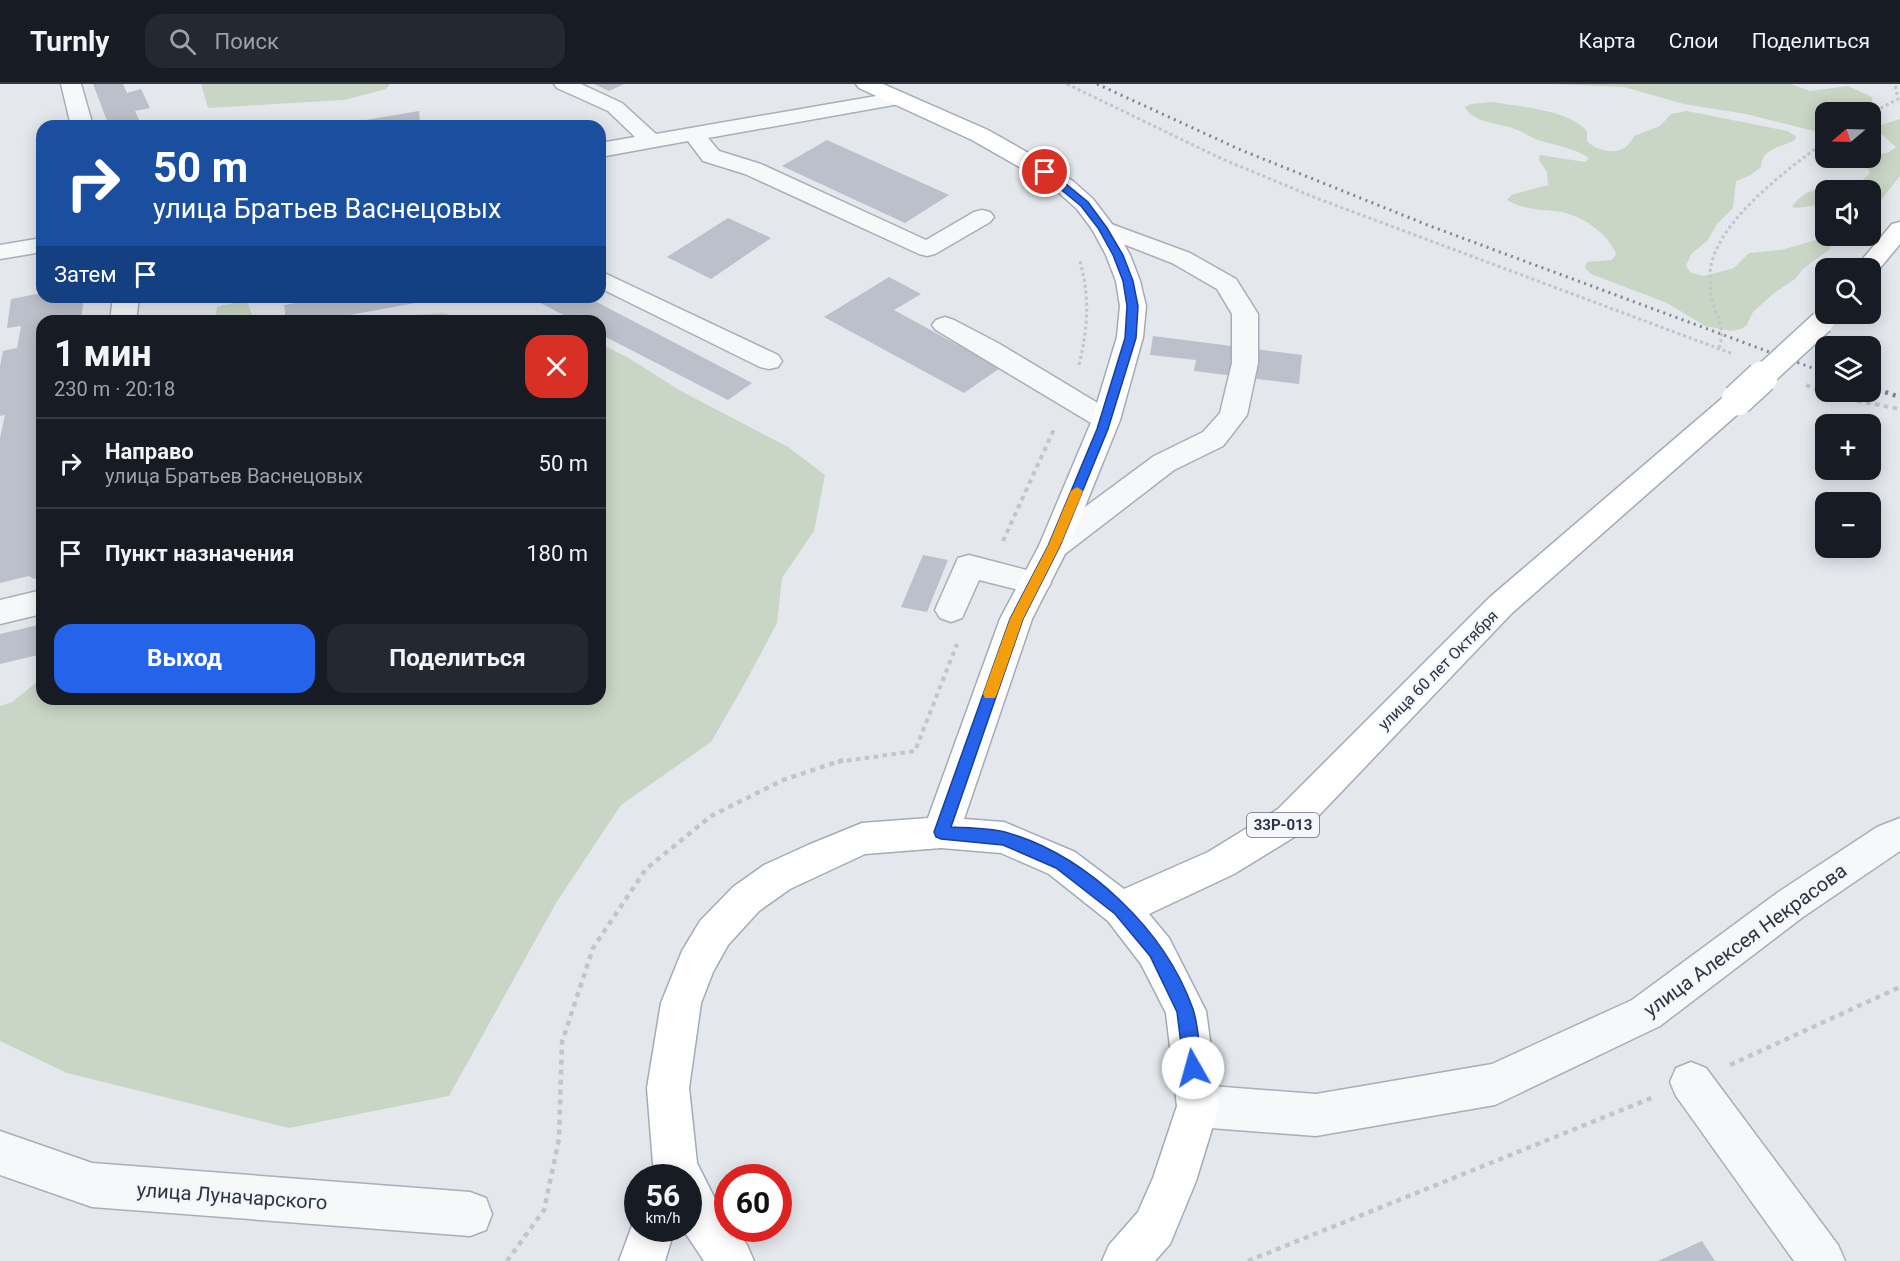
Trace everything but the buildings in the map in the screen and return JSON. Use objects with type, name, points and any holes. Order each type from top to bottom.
[{"type":"main road","points":[[866,84],[980,135],[1045,172],[1085,204],[1118,255],[1128,281],[1133,306],[1130,338],[1106,420],[1054,546],[1017,619],[941,832]]},
{"type":"main road","points":[[1875,258],[1900,229]]},
{"type":"main road","name":"улица 60 лет Октября","points":[[1121,909],[1221,863],[1291,820],[1501,605],[1737,400],[1819,324]]},
{"type":"main road","points":[[677,1164],[668,1088],[681,1003],[696,964],[714,933],[746,899],[777,877],[862,839],[941,832],[1004,838],[1062,863],[1121,909],[1155,951],[1186,1011],[1198,1106],[1174,1181],[1154,1228],[1125,1261]]},
{"type":"main road","points":[[702,1221],[730,1261]]},
{"type":"main road","points":[[642,1261],[648,1242]]},
{"type":"street","points":[[71,84],[80,120]]},
{"type":"street","points":[[564,84],[615,107],[651,141]]},
{"type":"street","points":[[606,149],[899,98]]},
{"type":"street","points":[[694,134],[711,156],[753,169],[927,249],[982,217]]},
{"type":"street","points":[[1054,546],[1164,463],[1213,440],[1233,415],[1245,363],[1245,314],[1227,284],[1181,258],[1102,228]]},
{"type":"street","points":[[0,252],[36,246]]},
{"type":"street","points":[[606,281],[769,361]]},
{"type":"street","points":[[945,325],[1106,420]]},
{"type":"street","points":[[956,622],[969,566],[1035,583]]},
{"type":"street","points":[[0,612],[36,603]]},
{"type":"street","name":"улица Алексея Некрасова","points":[[1198,1106],[1316,1115],[1495,1084],[1646,1013],[1790,905],[1890,838],[1900,834]]},
{"type":"street","points":[[1691,1082],[1822,1261]]},
{"type":"street","name":"улица Луначарского","points":[[0,1153],[92,1185],[470,1214]]},
{"type":"path","points":[[1067,84],[1220,158],[1305,193],[1739,357]]},
{"type":"path","points":[[1881,108],[1899,99],[1895,92],[1895,84]]},
{"type":"path","points":[[1719,348],[1724,337],[1720,317],[1710,296],[1711,264],[1731,226],[1753,199],[1785,170],[1815,149]]},
{"type":"path","points":[[990,571],[1068,397],[1089,325],[1089,290],[1078,252]]},
{"type":"path","points":[[1801,383],[1832,396],[1900,409]]},
{"type":"path","points":[[507,1261],[544,1210],[559,1139],[562,1042],[593,948],[646,869],[711,816],[783,780],[847,759],[915,751],[956,622]]},
{"type":"path","points":[[1248,1261],[1691,1082],[1900,987]]},
{"type":"green space","points":[[201,84],[390,84],[386,89],[344,100],[208,108]]},
{"type":"green space","points":[[1553,84],[1791,84],[1810,91],[1848,86],[1872,97],[1872,102],[1815,102],[1815,131],[1746,114],[1684,104],[1624,87]]},
{"type":"green space","points":[[1493,102],[1543,110],[1569,118],[1587,131],[1587,141],[1606,151],[1619,150],[1630,143],[1634,136],[1660,126],[1671,114],[1687,111],[1787,131],[1796,136],[1795,140],[1773,149],[1765,155],[1761,167],[1751,175],[1736,181],[1733,208],[1717,224],[1708,240],[1691,254],[1686,266],[1690,272],[1703,276],[1734,268],[1749,253],[1781,250],[1815,240],[1815,246],[1830,246],[1831,248],[1815,258],[1795,279],[1774,293],[1753,312],[1747,325],[1741,329],[1731,331],[1705,326],[1667,303],[1591,274],[1585,268],[1587,262],[1612,260],[1616,254],[1607,240],[1594,227],[1570,214],[1527,208],[1507,200],[1511,195],[1548,185],[1547,172],[1539,160],[1540,155],[1585,162],[1589,158],[1572,150],[1538,140],[1515,129],[1480,119],[1465,107],[1471,104]]},
{"type":"green space","points":[[1900,119],[1900,176],[1881,200],[1881,180],[1863,180],[1870,173],[1868,168],[1881,168],[1881,154],[1896,147],[1881,134],[1881,125]]},
{"type":"green space","points":[[1815,191],[1815,205],[1792,207],[1799,199]]},
{"type":"green space","points":[[248,303],[252,315],[216,315],[217,307]]},
{"type":"green space","points":[[444,313],[450,315],[412,315]]},
{"type":"green space","points":[[606,347],[627,357],[681,391],[788,447],[825,475],[814,531],[782,578],[777,623],[711,742],[621,805],[556,903],[449,1096],[289,1128],[67,1073],[0,1041],[0,706],[12,702],[36,683],[36,705],[606,705]]},
{"type":"railway","points":[[1097,84],[1241,150],[1430,226],[1815,369]]},
{"type":"railway","points":[[1881,391],[1900,397]]},
{"type":"slow traffic","points":[[990,694],[1017,619],[1054,546],[1077,491]]},
{"type":"route","points":[[1045,172],[1085,204],[1118,255],[1128,281],[1133,306],[1130,338],[1103,429],[1054,546],[1017,619],[941,832],[1004,838],[1062,863],[1121,909],[1155,951],[1186,1011],[1193,1068]]}]
